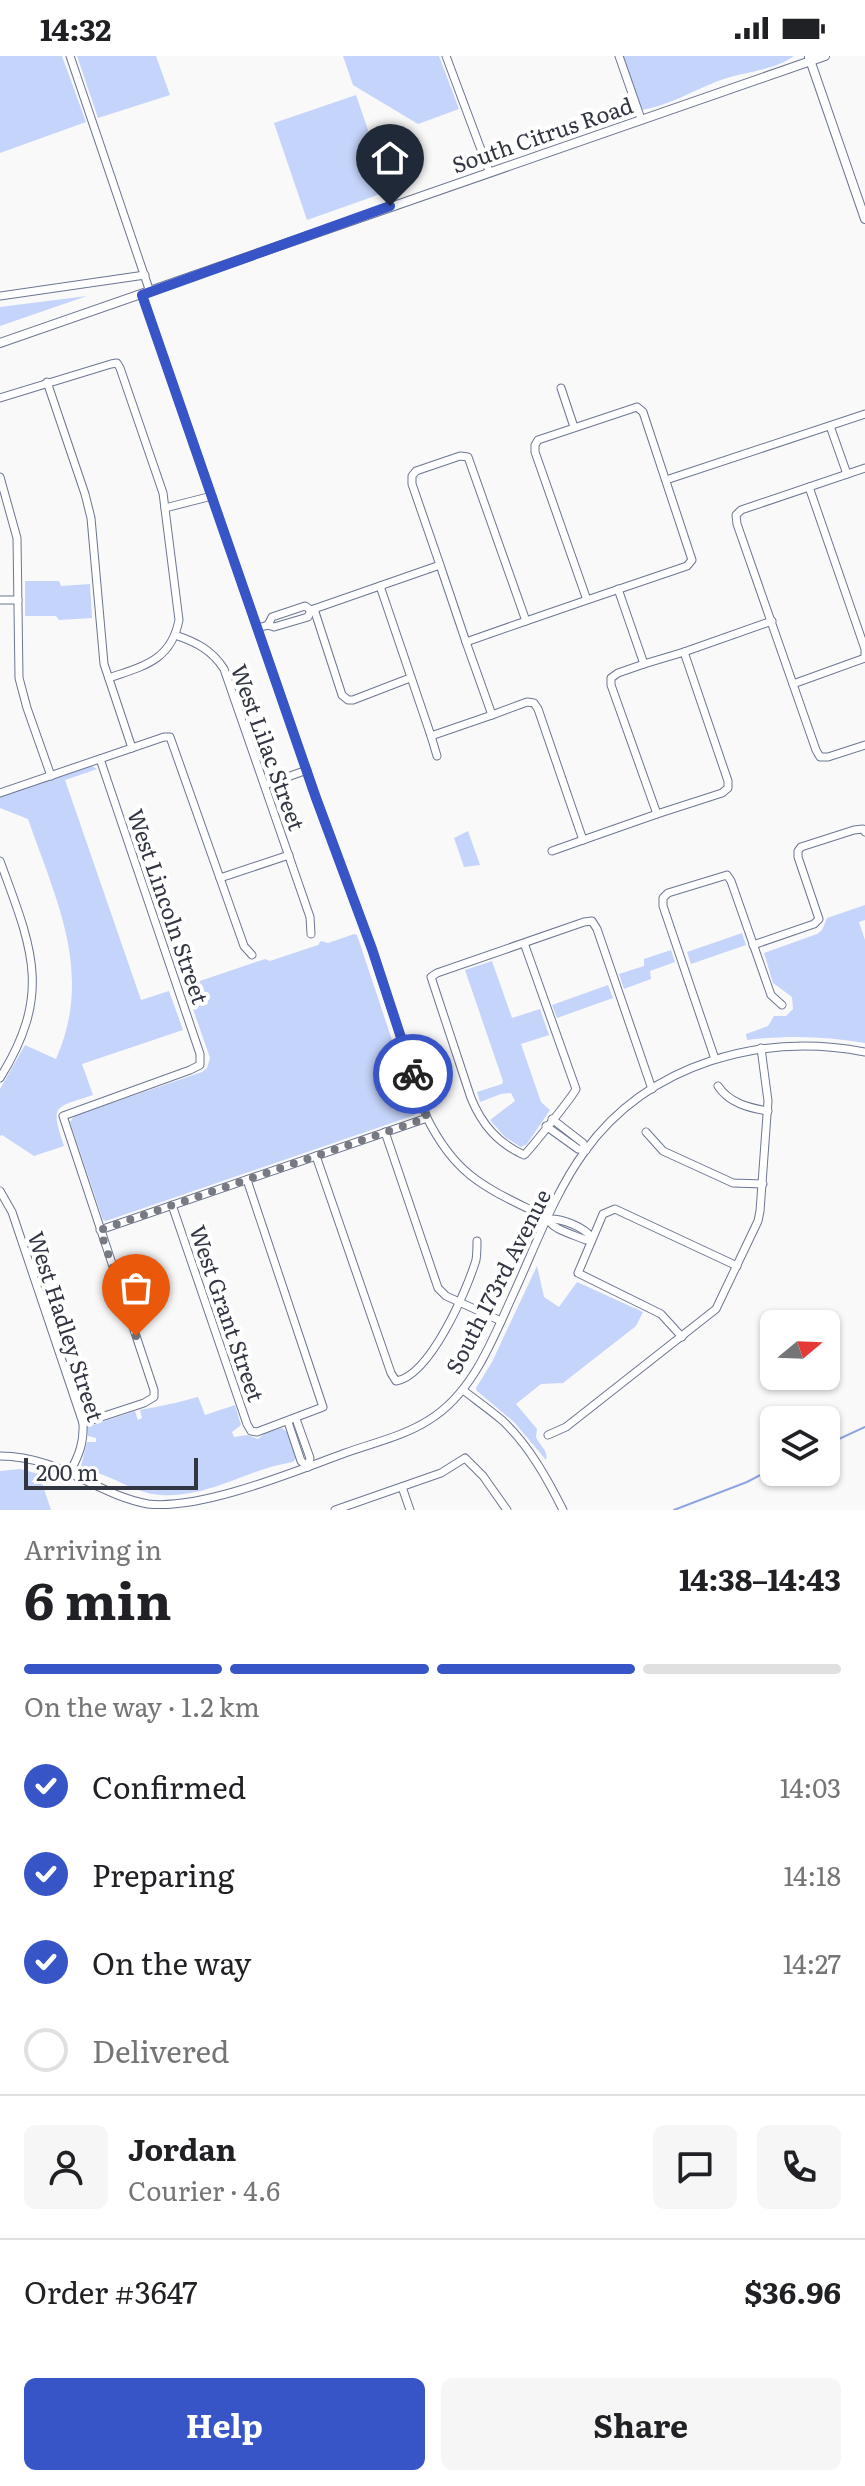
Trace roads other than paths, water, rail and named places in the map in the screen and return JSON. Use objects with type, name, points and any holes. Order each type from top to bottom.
[{"type":"main road","name":"South Citrus Road","points":[[0,343],[825,56]]},
{"type":"main road","points":[[810,59],[865,219]]},
{"type":"street","points":[[70,56],[145,275],[146,293],[212,496],[372,949],[427,1118],[440,1142],[468,1176],[548,1219],[553,1226],[586,1240],[592,1238]]},
{"type":"street","points":[[446,56],[489,171]]},
{"type":"street","points":[[619,56],[641,119]]},
{"type":"street","points":[[0,296],[145,275]]},
{"type":"street","points":[[0,398],[117,363],[163,493],[179,609],[175,635],[166,652],[151,663],[109,678]]},
{"type":"street","points":[[47,382],[91,518],[104,664],[132,748]]},
{"type":"street","points":[[561,388],[574,427]]},
{"type":"street","points":[[466,642],[687,566],[692,560],[643,412],[637,407],[538,440],[535,445],[587,600]]},
{"type":"street","points":[[666,480],[865,414]]},
{"type":"street","points":[[830,426],[847,474]]},
{"type":"street","points":[[492,715],[412,484],[416,471],[460,456],[468,457],[526,621]]},
{"type":"street","points":[[865,468],[741,510],[736,515],[816,750],[820,757],[828,757],[865,745]]},
{"type":"street","points":[[0,477],[17,538],[19,678],[51,776]]},
{"type":"street","points":[[793,684],[865,657],[865,649],[809,487]]},
{"type":"street","points":[[165,508],[212,496]]},
{"type":"street","points":[[258,628],[274,627],[308,617],[313,609],[440,565]]},
{"type":"street","points":[[380,586],[437,756]]},
{"type":"street","points":[[618,589],[644,664]]},
{"type":"street","points":[[0,600],[18,600]]},
{"type":"street","points":[[313,609],[342,695],[348,700],[410,678]]},
{"type":"street","points":[[657,814],[611,678],[772,621]]},
{"type":"street","name":"West Lilac Street","points":[[175,635],[206,649],[224,669],[310,917],[311,934]]},
{"type":"street","points":[[552,851],[722,793],[728,788],[684,652]]},
{"type":"street","points":[[431,736],[527,702],[534,703],[583,840]]},
{"type":"street","points":[[0,793],[170,737],[244,946],[252,955]]},
{"type":"street","name":"West Lincoln Street","points":[[100,759],[200,1054],[200,1065],[63,1116],[100,1230]]},
{"type":"street","points":[[265,785],[307,770]]},
{"type":"street","points":[[753,945],[814,924],[819,919],[798,857],[801,847],[864,830]]},
{"type":"street","points":[[220,878],[289,855]]},
{"type":"street","points":[[0,861],[24,929],[33,972],[31,1013],[17,1051],[0,1078]]},
{"type":"street","points":[[715,1059],[667,919],[663,898],[668,893],[727,875],[771,995],[782,1005]]},
{"type":"street","points":[[524,943],[576,1089],[549,1122],[531,1151],[524,1155],[504,1145],[492,1133],[476,1111],[431,977],[524,943],[592,921],[652,1089]]},
{"type":"street","name":"South 173rd Avenue","points":[[0,1456],[31,1459],[140,1502],[191,1508],[413,1429],[443,1411],[463,1390],[482,1359],[548,1219],[586,1150],[613,1120],[652,1089],[715,1059],[761,1048],[819,1045],[864,1052]]},
{"type":"street","points":[[548,1435],[566,1427],[716,1309],[758,1221],[768,1111],[761,1048]]},
{"type":"street","points":[[718,1086],[731,1099],[754,1109],[768,1111]]},
{"type":"street","points":[[83,1423],[154,1397],[100,1230],[427,1118]]},
{"type":"street","points":[[549,1122],[583,1143],[586,1150]]},
{"type":"street","points":[[385,1132],[438,1288],[446,1296],[501,1321]]},
{"type":"street","points":[[646,1132],[663,1151],[733,1183],[763,1184]]},
{"type":"street","points":[[316,1156],[396,1381],[416,1372],[426,1361],[458,1302],[476,1258],[477,1241]]},
{"type":"street","points":[[247,1180],[323,1407],[292,1420],[310,1458],[308,1467]]},
{"type":"street","name":"West Hadley Street","points":[[0,1191],[12,1212],[83,1423],[80,1452],[70,1472]]},
{"type":"street","name":"West Grant Street","points":[[172,1205],[251,1431],[257,1432],[292,1420]]},
{"type":"street","points":[[682,1337],[661,1314],[578,1273],[603,1214],[615,1209],[737,1266]]},
{"type":"street","points":[[463,1390],[520,1440],[563,1510]]},
{"type":"street","points":[[335,1510],[441,1473],[465,1458],[483,1476],[507,1510]]},
{"type":"street","points":[[402,1487],[410,1510]]},
{"type":"waterway","points":[[840,1439],[865,1427]]},
{"type":"waterway","points":[[674,1510],[760,1475]]}]
